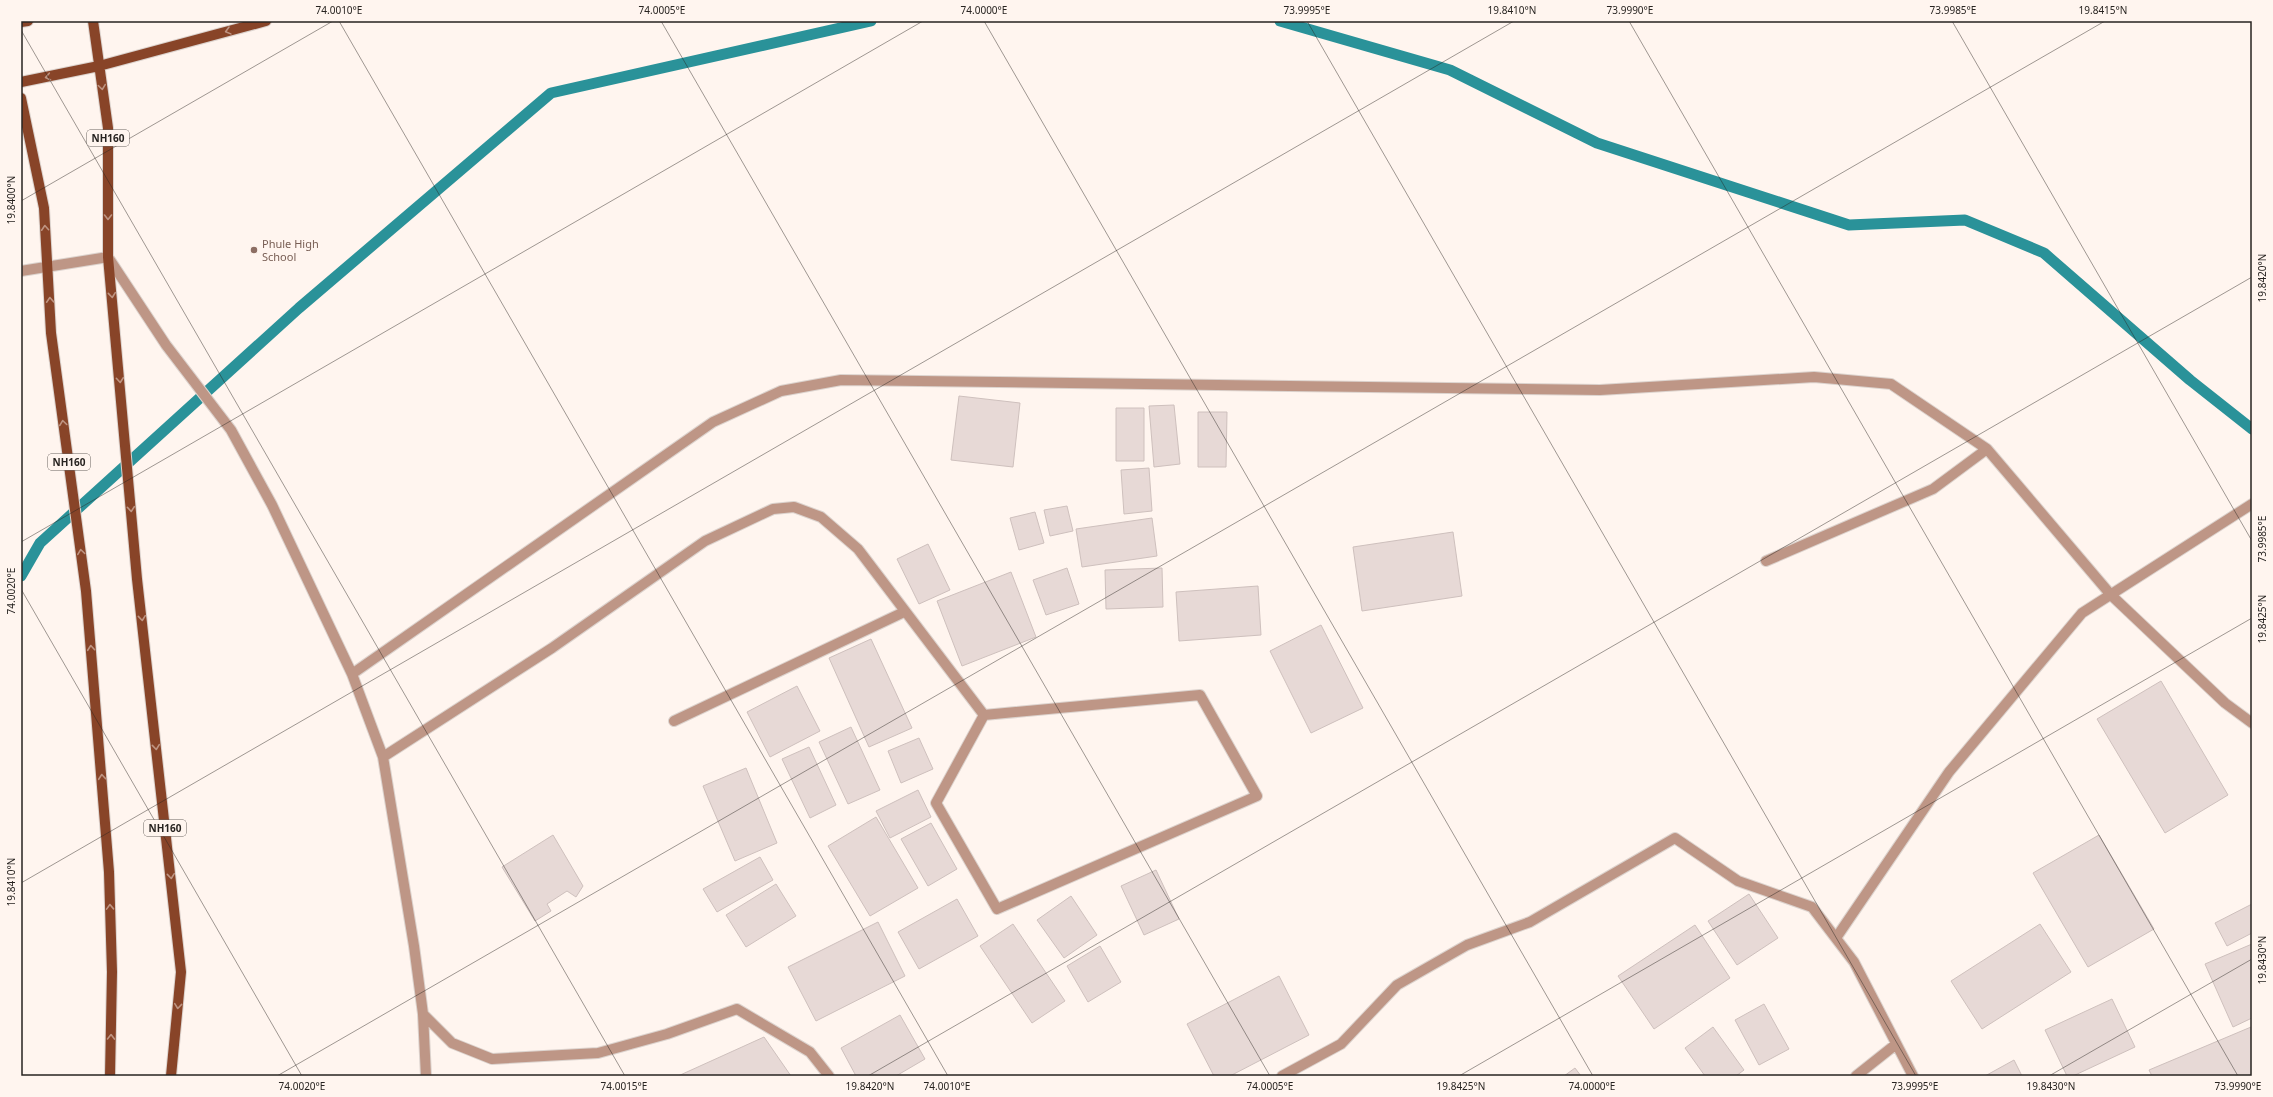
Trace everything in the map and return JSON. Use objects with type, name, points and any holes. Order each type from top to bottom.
[{"type":"main road","points":[[21,22],[28,21]]},
{"type":"main road","name":"NH160","points":[[93,21],[108,128],[108,256],[137,579],[182,972],[170,1076]]},
{"type":"main road","points":[[21,82],[100,66],[266,21]]},
{"type":"main road","name":"NH160","points":[[21,98],[44,208],[51,333],[86,590],[109,872],[112,972],[110,1076]]},
{"type":"street","points":[[21,271],[108,256],[166,344],[231,430],[272,505],[352,674],[383,757],[414,946],[423,1014],[426,1076]]},
{"type":"street","points":[[352,674],[712,422],[781,391],[841,380],[1600,390],[1814,377],[1891,384],[1987,449],[2111,594],[2225,703],[2252,723]]},
{"type":"street","points":[[1766,562],[1933,489],[1987,449]]},
{"type":"street","points":[[1836,938],[1949,772],[2082,613],[2252,504]]},
{"type":"street","points":[[383,757],[552,648],[705,541],[773,509],[794,507],[821,517],[858,549],[904,612],[984,715]]},
{"type":"street","points":[[674,721],[904,612]]},
{"type":"street","points":[[1200,695],[1257,796],[997,909],[936,804],[984,715],[1200,695]]},
{"type":"street","points":[[1282,1076],[1341,1044],[1397,985],[1467,944],[1530,922],[1676,838],[1738,880],[1812,907],[1854,962],[1895,1045],[1913,1076]]},
{"type":"street","points":[[423,1014],[452,1043],[492,1059],[598,1053],[667,1034],[737,1009],[810,1052],[829,1076]]},
{"type":"street","points":[[1856,1076],[1895,1045]]},
{"type":"building","points":[[959,396],[1020,403],[1013,467],[951,460]]},
{"type":"building","points":[[1174,405],[1180,464],[1154,467],[1149,406]]},
{"type":"building","points":[[1116,408],[1144,408],[1144,461],[1116,461]]},
{"type":"building","points":[[1198,412],[1227,412],[1226,467],[1198,467]]},
{"type":"building","points":[[1149,468],[1152,511],[1124,514],[1121,470]]},
{"type":"building","points":[[1067,506],[1073,531],[1050,536],[1044,510]]},
{"type":"building","points":[[1035,512],[1044,543],[1019,550],[1010,518]]},
{"type":"building","points":[[1152,518],[1157,556],[1082,567],[1076,529]]},
{"type":"building","points":[[1453,532],[1462,596],[1362,611],[1353,547]]},
{"type":"building","points":[[928,544],[950,590],[919,604],[897,559]]},
{"type":"building","points":[[1067,568],[1079,604],[1046,615],[1033,580]]},
{"type":"building","points":[[1162,568],[1163,607],[1106,609],[1105,570]]},
{"type":"building","points":[[1011,572],[1036,637],[962,666],[937,601]]},
{"type":"building","points":[[1258,586],[1261,635],[1179,641],[1176,592]]},
{"type":"building","points":[[1321,625],[1363,708],[1311,733],[1270,651]]},
{"type":"building","points":[[871,639],[912,728],[869,747],[829,658]]},
{"type":"building","points":[[2161,681],[2228,795],[2165,833],[2097,719]]},
{"type":"building","points":[[797,686],[820,731],[770,757],[747,712]]},
{"type":"building","points":[[851,727],[880,790],[848,804],[819,742]]},
{"type":"building","points":[[919,738],[933,769],[901,783],[888,751]]},
{"type":"building","points":[[809,747],[836,805],[810,818],[782,759]]},
{"type":"building","points":[[746,768],[777,843],[735,861],[703,786]]},
{"type":"building","points":[[918,790],[931,817],[890,838],[876,811]]},
{"type":"building","points":[[876,817],[918,888],[870,916],[828,846]]},
{"type":"building","points":[[931,823],[957,869],[928,886],[901,839]]},
{"type":"building","points":[[553,835],[583,886],[576,897],[567,891],[547,904],[551,911],[535,921],[502,867]]},
{"type":"building","points":[[2099,835],[2154,929],[2088,967],[2033,873]]},
{"type":"building","points":[[760,857],[773,880],[717,912],[703,889]]},
{"type":"building","points":[[1156,870],[1179,919],[1144,935],[1121,886]]},
{"type":"building","points":[[776,884],[796,916],[746,947],[726,915]]},
{"type":"building","points":[[1749,894],[1778,938],[1737,965],[1708,921]]},
{"type":"building","points":[[1071,896],[1097,935],[1064,958],[1037,920]]},
{"type":"building","points":[[957,899],[978,936],[919,969],[898,932]]},
{"type":"building","points":[[2252,904],[2252,933],[2227,946],[2215,923]]},
{"type":"building","points":[[878,922],[905,976],[816,1021],[788,967]]},
{"type":"building","points":[[1013,924],[1065,1001],[1032,1023],[980,946]]},
{"type":"building","points":[[2040,924],[2071,972],[1982,1029],[1951,981]]},
{"type":"building","points":[[1695,925],[1730,978],[1654,1029],[1618,976]]},
{"type":"building","points":[[2252,944],[2252,1018],[2233,1027],[2205,964]]},
{"type":"building","points":[[1100,946],[1121,982],[1088,1002],[1067,966]]},
{"type":"building","points":[[1279,976],[1309,1035],[1230,1076],[1214,1076],[1187,1024]]},
{"type":"building","points":[[2112,999],[2135,1047],[2073,1076],[2067,1076],[2045,1030]]},
{"type":"building","points":[[1764,1004],[1789,1049],[1759,1065],[1735,1020]]},
{"type":"building","points":[[900,1015],[925,1059],[896,1076],[856,1076],[841,1048]]},
{"type":"building","points":[[1713,1027],[1744,1070],[1736,1076],[1705,1076],[1685,1048]]},
{"type":"building","points":[[2251,1027],[2252,1074],[2247,1076],[2152,1076],[2149,1070]]},
{"type":"building","points":[[764,1037],[791,1076],[678,1076]]},
{"type":"building","points":[[2014,1060],[2022,1076],[1985,1076]]},
{"type":"building","points":[[1575,1068],[1581,1076],[1564,1076]]},
{"type":"waterway","points":[[21,576],[40,543],[299,308],[551,93],[871,21]]},
{"type":"waterway","points":[[1280,21],[1450,70],[1597,143],[1849,225],[1965,220],[2044,253],[2190,380],[2252,429]]},
{"type":"place","name":"Phule High School","points":[[254,250]]}]
